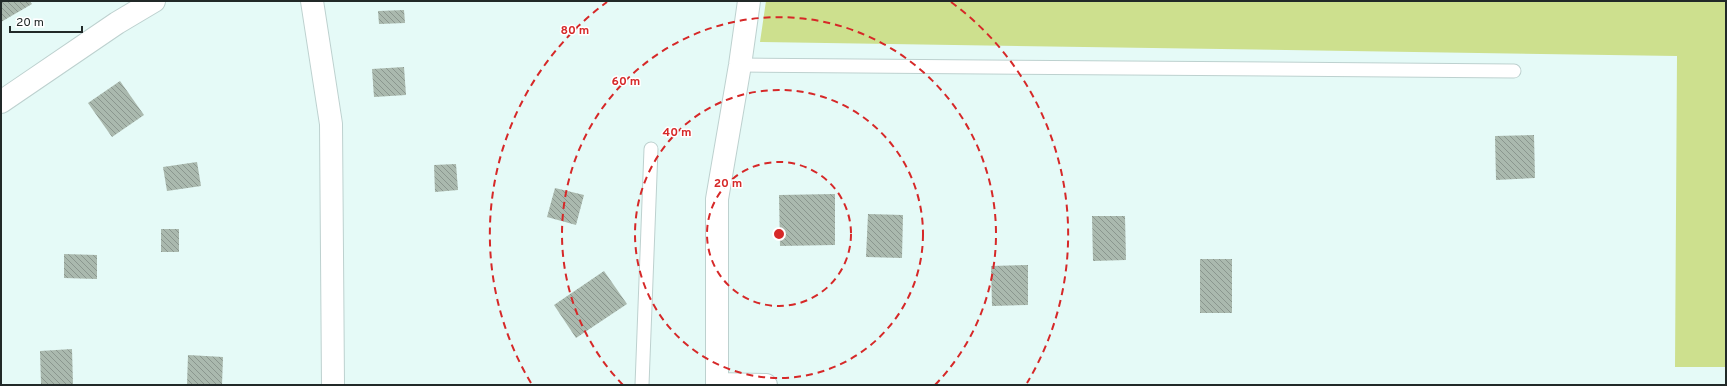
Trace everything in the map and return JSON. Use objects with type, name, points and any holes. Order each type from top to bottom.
[{"type":"street","points":[[1,102],[117,23],[154,1]]},
{"type":"street","points":[[312,1],[331,124],[333,385]]},
{"type":"street","points":[[749,1],[740,65],[717,198],[717,385],[766,385]]},
{"type":"lane","points":[[740,65],[1514,71]]},
{"type":"lane","points":[[642,385],[651,149]]},
{"type":"green space","points":[[766,1],[1726,1],[1726,367],[1675,367],[1677,56],[760,42]]},
{"type":"building","points":[[1,1],[30,1],[32,4],[1,22]]},
{"type":"building","points":[[404,10],[405,23],[379,24],[378,11]]},
{"type":"building","points":[[404,67],[406,95],[374,97],[372,69]]},
{"type":"building","points":[[120,81],[144,115],[112,137],[88,103]]},
{"type":"building","points":[[1534,135],[1535,178],[1496,180],[1495,136]]},
{"type":"building","points":[[197,162],[201,186],[167,191],[163,167]]},
{"type":"building","points":[[456,164],[458,190],[435,192],[434,165]]},
{"type":"building","points":[[555,188],[584,195],[576,225],[547,217]]},
{"type":"building","points":[[835,194],[835,245],[780,246],[779,195]]},
{"type":"building","points":[[868,214],[903,215],[902,258],[866,257]]},
{"type":"building","points":[[1092,216],[1125,216],[1126,260],[1093,261]]},
{"type":"building","points":[[161,229],[179,229],[179,252],[161,252]]},
{"type":"building","points":[[64,254],[97,255],[97,279],[64,278]]},
{"type":"building","points":[[1200,259],[1232,259],[1232,313],[1200,313]]},
{"type":"building","points":[[1028,265],[1028,305],[992,306],[991,266]]},
{"type":"building","points":[[604,271],[627,304],[576,338],[554,305]]},
{"type":"building","points":[[72,349],[73,385],[41,385],[40,351]]},
{"type":"building","points":[[188,355],[223,357],[222,385],[187,385]]}]
